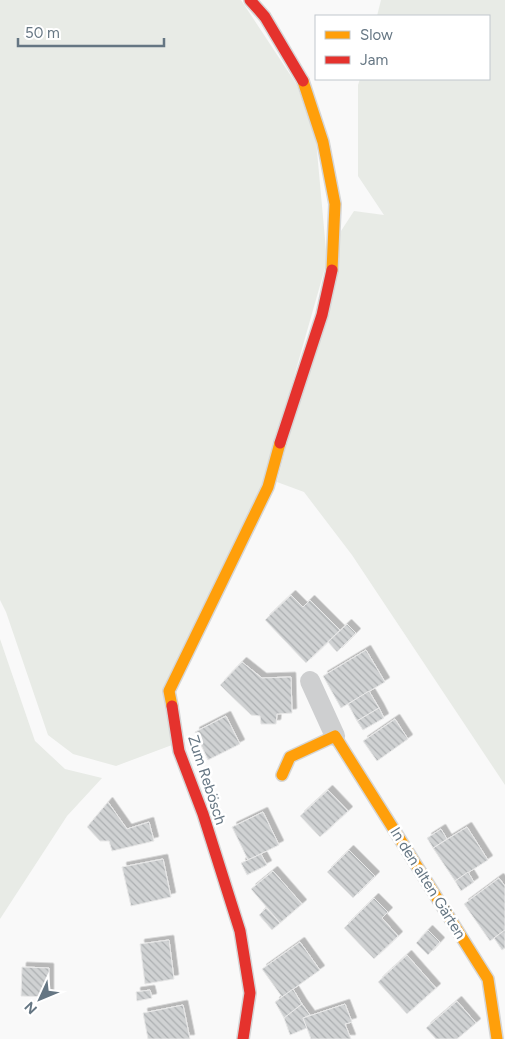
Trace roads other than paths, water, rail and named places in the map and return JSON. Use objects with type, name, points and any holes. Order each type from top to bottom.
[{"type":"street","name":"Zum Rebösch","points":[[244,1039],[250,992],[240,931],[203,814],[179,751],[170,691],[268,487],[322,315],[333,263],[335,204],[323,142],[304,83],[266,17],[250,0]]},
{"type":"street","name":"In den alten Gärten","points":[[310,681],[336,736],[488,979],[497,1039]]},
{"type":"street","points":[[282,775],[290,757],[336,736]]}]
